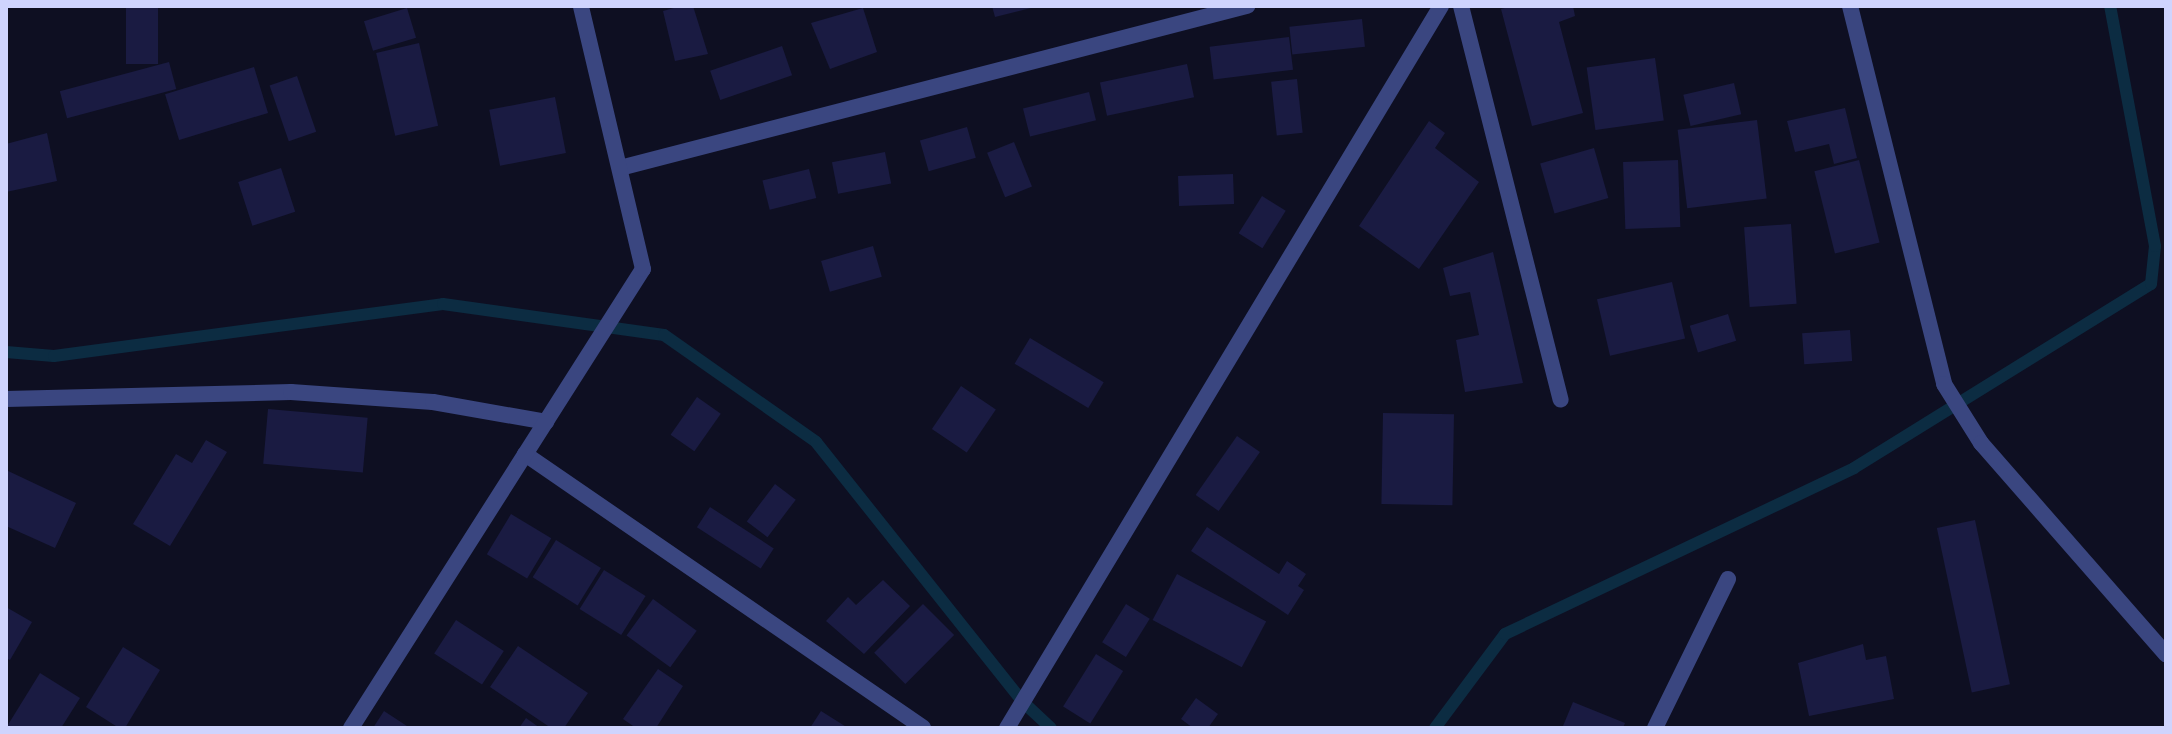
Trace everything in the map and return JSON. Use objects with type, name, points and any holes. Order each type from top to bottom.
[{"type":"street","points":[[351,728],[643,269],[581,6]]},
{"type":"street","points":[[620,168],[1247,6]]},
{"type":"street","points":[[1007,728],[1441,6]]},
{"type":"street","points":[[1461,6],[1561,400]]},
{"type":"street","points":[[1850,6],[1944,384],[1981,443],[2166,654]]},
{"type":"street","points":[[6,399],[291,392],[433,402],[546,422]]},
{"type":"street","points":[[525,454],[923,728]]},
{"type":"street","points":[[1655,728],[1728,579]]},
{"type":"building","points":[[126,6],[158,6],[158,64],[126,64]]},
{"type":"building","points":[[693,6],[708,54],[675,61],[663,11]]},
{"type":"building","points":[[992,6],[1035,6],[1035,7],[995,17]]},
{"type":"building","points":[[1512,6],[1573,6],[1575,16],[1559,22],[1583,113],[1532,126],[1501,9]]},
{"type":"building","points":[[407,8],[416,38],[373,51],[364,21]]},
{"type":"building","points":[[863,8],[877,52],[830,69],[811,23]]},
{"type":"building","points":[[1362,19],[1365,47],[1292,54],[1289,27]]},
{"type":"building","points":[[1289,37],[1293,70],[1214,80],[1210,47]]},
{"type":"building","points":[[419,43],[438,126],[395,136],[376,53]]},
{"type":"building","points":[[782,46],[792,75],[720,100],[710,71]]},
{"type":"building","points":[[1655,58],[1664,120],[1595,130],[1587,68]]},
{"type":"building","points":[[169,62],[176,89],[67,118],[60,91]]},
{"type":"building","points":[[1187,64],[1194,97],[1107,116],[1100,83]]},
{"type":"building","points":[[254,67],[268,113],[179,140],[165,94]]},
{"type":"building","points":[[297,76],[316,132],[289,141],[270,85]]},
{"type":"building","points":[[1297,79],[1303,133],[1277,135],[1271,82]]},
{"type":"building","points":[[1734,83],[1741,114],[1691,126],[1683,95]]},
{"type":"building","points":[[1089,92],[1096,120],[1030,137],[1023,108]]},
{"type":"building","points":[[555,97],[566,153],[500,166],[489,110]]},
{"type":"building","points":[[1845,108],[1857,158],[1834,164],[1829,144],[1795,152],[1787,121]]},
{"type":"building","points":[[1757,120],[1767,198],[1687,208],[1678,130]]},
{"type":"building","points":[[1429,121],[1445,133],[1435,148],[1479,182],[1419,269],[1359,226]]},
{"type":"building","points":[[967,127],[976,158],[929,171],[920,141]]},
{"type":"building","points":[[47,133],[57,181],[6,192],[6,144]]},
{"type":"building","points":[[1014,142],[1032,187],[1005,197],[987,153]]},
{"type":"building","points":[[1594,148],[1608,198],[1555,213],[1540,163]]},
{"type":"building","points":[[885,152],[891,183],[838,194],[832,162]]},
{"type":"building","points":[[1678,160],[1680,227],[1625,229],[1623,162]]},
{"type":"building","points":[[1859,160],[1880,242],[1835,254],[1814,171]]},
{"type":"building","points":[[281,168],[295,212],[252,226],[238,182]]},
{"type":"building","points":[[809,169],[816,198],[770,210],[762,181]]},
{"type":"building","points":[[1233,174],[1234,204],[1179,206],[1178,176]]},
{"type":"building","points":[[1262,196],[1286,211],[1262,248],[1239,233]]},
{"type":"building","points":[[1791,224],[1797,304],[1750,307],[1744,227]]},
{"type":"building","points":[[873,246],[882,277],[830,292],[821,261]]},
{"type":"building","points":[[1493,252],[1523,383],[1465,392],[1456,340],[1479,335],[1470,292],[1450,296],[1443,268]]},
{"type":"building","points":[[1672,282],[1685,339],[1610,356],[1597,299]]},
{"type":"building","points":[[1728,314],[1736,341],[1698,352],[1690,326]]},
{"type":"building","points":[[1850,330],[1852,361],[1804,364],[1802,333]]},
{"type":"building","points":[[1030,338],[1104,382],[1088,408],[1015,364]]},
{"type":"building","points":[[961,386],[996,409],[967,453],[932,429]]},
{"type":"building","points":[[697,397],[721,414],[694,451],[671,435]]},
{"type":"building","points":[[268,409],[368,418],[363,473],[263,464]]},
{"type":"building","points":[[1383,413],[1454,414],[1452,505],[1381,504]]},
{"type":"building","points":[[1237,436],[1260,452],[1219,511],[1196,495]]},
{"type":"building","points":[[206,440],[227,452],[170,546],[133,524],[176,454],[192,463]]},
{"type":"building","points":[[6,470],[76,503],[55,548],[6,526]]},
{"type":"building","points":[[775,484],[796,500],[767,537],[747,522]]},
{"type":"building","points":[[710,507],[774,548],[761,569],[697,527]]},
{"type":"building","points":[[511,514],[551,538],[527,578],[487,554]]},
{"type":"building","points":[[1975,520],[2010,684],[1972,692],[1937,528]]},
{"type":"building","points":[[1207,527],[1279,574],[1287,561],[1306,574],[1298,586],[1304,590],[1288,615],[1191,551]]},
{"type":"building","points":[[556,540],[601,568],[578,605],[533,577]]},
{"type":"building","points":[[604,570],[646,596],[621,635],[580,609]]},
{"type":"building","points":[[1177,574],[1266,621],[1242,667],[1153,620]]},
{"type":"building","points":[[883,580],[910,606],[864,654],[826,621],[848,597],[856,605]]},
{"type":"building","points":[[653,599],[697,631],[670,667],[627,635]]},
{"type":"building","points":[[923,604],[954,635],[905,684],[874,653]]},
{"type":"building","points":[[1126,604],[1150,619],[1126,657],[1102,642]]},
{"type":"building","points":[[6,607],[32,622],[10,660],[6,658]]},
{"type":"building","points":[[456,620],[504,651],[482,685],[434,654]]},
{"type":"building","points":[[1863,644],[1866,660],[1886,656],[1894,699],[1809,716],[1798,663]]},
{"type":"building","points":[[518,646],[588,693],[564,728],[551,728],[490,687]]},
{"type":"building","points":[[123,647],[160,670],[125,728],[119,728],[86,707]]},
{"type":"building","points":[[1096,654],[1123,671],[1090,724],[1063,707]]},
{"type":"building","points":[[658,669],[683,686],[656,728],[636,728],[623,719]]},
{"type":"building","points":[[40,673],[80,698],[61,728],[6,728]]},
{"type":"building","points":[[1196,698],[1218,714],[1208,728],[1193,728],[1181,719]]},
{"type":"building","points":[[1573,702],[1625,723],[1623,728],[1563,726]]},
{"type":"building","points":[[384,711],[410,728],[373,728]]},
{"type":"building","points":[[821,711],[848,728],[810,728]]},
{"type":"building","points":[[526,718],[540,728],[519,728]]},
{"type":"waterway","points":[[1435,728],[1505,634],[1854,468],[2151,284],[2155,246],[2110,6]]},
{"type":"waterway","points":[[6,352],[54,356],[443,304],[664,335],[816,442],[1023,702],[1051,728]]}]
